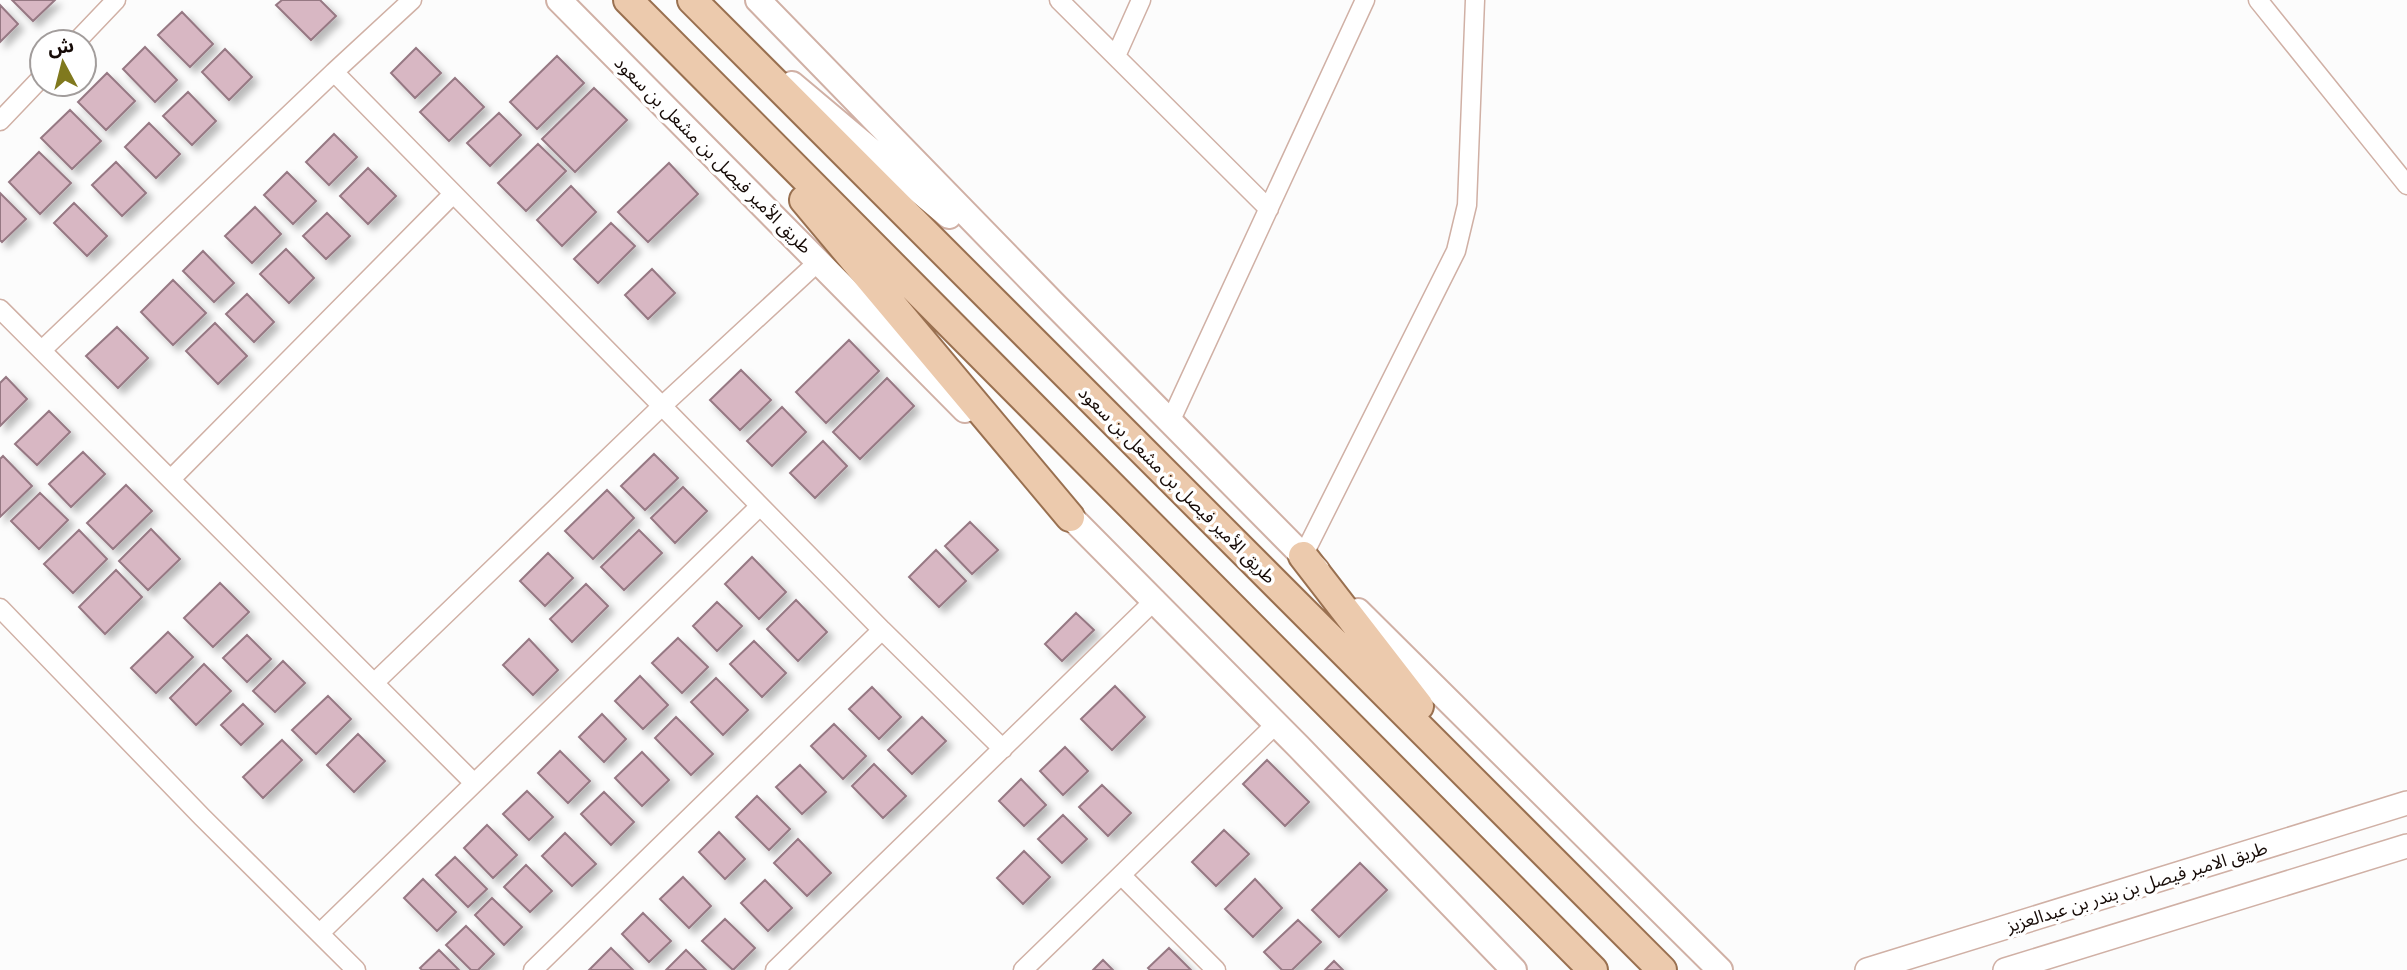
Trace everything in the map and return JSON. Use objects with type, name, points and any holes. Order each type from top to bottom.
[{"type":"main road","name":"طريق الأمير فيصل بن مشعل بن سعود","points":[[559,0],[1155,600],[1514,970]]},
{"type":"main road","points":[[628,0],[1593,970]]},
{"type":"main road","points":[[758,0],[1170,422],[1720,970]]},
{"type":"main road","name":"طريق الأمير فيصل بن مشعل بن سعود","points":[[694,2],[1662,970]]},
{"type":"main road","points":[[694,2],[1054,304]]},
{"type":"main road","points":[[681,53],[1070,517]]},
{"type":"main road","points":[[1303,556],[1489,797]]},
{"type":"street","points":[[89,28],[116,0]]},
{"type":"street","points":[[42,350],[412,0]]},
{"type":"street","points":[[1059,0],[1269,209]]},
{"type":"street","points":[[1116,56],[1141,0]]},
{"type":"street","points":[[1170,422],[1365,0]]},
{"type":"street","points":[[1303,556],[1456,251],[1467,205],[1475,0]]},
{"type":"street","points":[[2258,0],[2407,185]]},
{"type":"street","points":[[334,72],[882,630],[1003,748]]},
{"type":"street","points":[[0,121],[28,92]]},
{"type":"street","points":[[171,479],[453,194]]},
{"type":"street","points":[[374,683],[662,406],[819,261]]},
{"type":"street","points":[[0,309],[474,783]]},
{"type":"street","points":[[320,933],[760,506]]},
{"type":"street","points":[[775,970],[1155,600]]},
{"type":"street","points":[[0,608],[202,817],[356,970]]},
{"type":"street","points":[[533,970],[882,630]]},
{"type":"street","points":[[1023,970],[1276,724]]},
{"type":"street","name":"طريق الامير فيصل بن بندر بن عبدالعزيز","points":[[1867,970],[2407,803]]},
{"type":"street","points":[[2005,970],[2407,846]]},
{"type":"street","points":[[1121,875],[1216,970]]},
{"type":"building","points":[[12,0],[55,0],[33,21]]},
{"type":"building","points":[[282,0],[320,0],[336,16],[311,40],[276,5]]},
{"type":"building","points":[[0,5],[18,24],[0,42]]},
{"type":"building","points":[[182,12],[213,44],[190,67],[158,35]]},
{"type":"building","points":[[145,47],[177,80],[155,102],[123,69]]},
{"type":"building","points":[[416,48],[441,73],[415,98],[391,73]]},
{"type":"building","points":[[225,49],[252,77],[229,100],[202,72]]},
{"type":"building","points":[[557,56],[584,83],[537,129],[510,102]]},
{"type":"building","points":[[107,73],[135,101],[106,130],[78,102],[82,98],[98,98],[98,82]]},
{"type":"building","points":[[455,78],[484,107],[449,141],[420,112]]},
{"type":"building","points":[[594,88],[627,120],[575,172],[542,139]]},
{"type":"building","points":[[188,92],[216,121],[192,145],[163,116]]},
{"type":"building","points":[[70,110],[101,141],[72,169],[41,138]]},
{"type":"building","points":[[499,113],[521,135],[490,166],[467,143]]},
{"type":"building","points":[[149,123],[180,154],[156,178],[125,147]]},
{"type":"building","points":[[334,134],[357,157],[329,185],[306,162]]},
{"type":"building","points":[[538,144],[566,171],[526,211],[498,183]]},
{"type":"building","points":[[39,152],[71,183],[40,214],[9,182]]},
{"type":"building","points":[[116,162],[146,193],[122,216],[92,185]]},
{"type":"building","points":[[669,163],[698,194],[648,242],[618,212]]},
{"type":"building","points":[[368,168],[396,196],[368,224],[340,196]]},
{"type":"building","points":[[287,172],[316,201],[293,224],[264,195]]},
{"type":"building","points":[[571,186],[596,212],[562,246],[537,220]]},
{"type":"building","points":[[0,193],[26,219],[2,242],[0,240]]},
{"type":"building","points":[[74,203],[107,236],[87,256],[54,223]]},
{"type":"building","points":[[255,207],[281,234],[252,263],[225,236]]},
{"type":"building","points":[[327,213],[350,236],[326,259],[303,236]]},
{"type":"building","points":[[611,223],[635,246],[598,283],[574,259]]},
{"type":"building","points":[[286,249],[314,278],[289,303],[260,274]]},
{"type":"building","points":[[203,251],[234,283],[214,302],[183,271]]},
{"type":"building","points":[[652,269],[675,293],[648,319],[625,295]]},
{"type":"building","points":[[173,280],[206,313],[173,345],[141,312]]},
{"type":"building","points":[[247,294],[274,322],[254,342],[226,314]]},
{"type":"building","points":[[215,323],[247,356],[218,384],[186,351]]},
{"type":"building","points":[[117,327],[148,358],[118,388],[86,356]]},
{"type":"building","points":[[849,340],[879,371],[826,423],[796,392]]},
{"type":"building","points":[[741,370],[771,400],[740,430],[710,400]]},
{"type":"building","points":[[6,377],[27,399],[0,426],[0,383]]},
{"type":"building","points":[[887,378],[914,406],[860,459],[833,432]]},
{"type":"building","points":[[782,407],[806,432],[772,466],[747,441]]},
{"type":"building","points":[[49,411],[70,432],[37,465],[15,444]]},
{"type":"building","points":[[823,441],[847,466],[815,498],[790,473]]},
{"type":"building","points":[[83,452],[105,474],[71,507],[49,484]]},
{"type":"building","points":[[654,454],[678,478],[645,510],[621,486]]},
{"type":"building","points":[[3,456],[32,486],[0,517],[0,459]]},
{"type":"building","points":[[126,485],[152,511],[113,549],[87,523]]},
{"type":"building","points":[[683,487],[707,511],[675,543],[651,518]]},
{"type":"building","points":[[607,490],[634,518],[593,559],[565,531]]},
{"type":"building","points":[[40,493],[68,520],[39,549],[11,521]]},
{"type":"building","points":[[970,522],[998,550],[972,574],[945,546]]},
{"type":"building","points":[[151,529],[180,559],[148,590],[119,561]]},
{"type":"building","points":[[79,530],[107,559],[73,593],[44,564]]},
{"type":"building","points":[[639,530],[662,553],[624,590],[601,567]]},
{"type":"building","points":[[936,550],[966,581],[939,607],[909,577]]},
{"type":"building","points":[[548,553],[573,578],[545,606],[520,581]]},
{"type":"building","points":[[752,557],[786,592],[759,619],[725,584]]},
{"type":"building","points":[[116,570],[142,597],[105,634],[79,607]]},
{"type":"building","points":[[220,583],[249,612],[213,647],[184,618]]},
{"type":"building","points":[[586,584],[608,606],[572,642],[550,619]]},
{"type":"building","points":[[796,600],[827,632],[798,661],[767,629]]},
{"type":"building","points":[[717,602],[742,626],[717,651],[693,626]]},
{"type":"building","points":[[1076,613],[1094,630],[1062,661],[1045,644]]},
{"type":"building","points":[[168,632],[193,657],[156,693],[131,668]]},
{"type":"building","points":[[247,635],[271,659],[247,682],[223,658]]},
{"type":"building","points":[[678,638],[708,667],[682,693],[652,663]]},
{"type":"building","points":[[529,639],[558,670],[533,695],[503,665]]},
{"type":"building","points":[[754,641],[786,673],[762,697],[730,664]]},
{"type":"building","points":[[283,661],[305,683],[275,712],[253,691]]},
{"type":"building","points":[[204,664],[231,691],[196,725],[170,698]]},
{"type":"building","points":[[640,676],[668,705],[643,729],[615,701]]},
{"type":"building","points":[[716,678],[748,710],[723,735],[691,702]]},
{"type":"building","points":[[1115,686],[1145,717],[1112,750],[1081,719]]},
{"type":"building","points":[[872,687],[901,717],[879,739],[849,709]]},
{"type":"building","points":[[328,696],[351,719],[316,754],[292,730]]},
{"type":"building","points":[[243,704],[263,724],[241,745],[221,725]]},
{"type":"building","points":[[602,714],[626,739],[604,762],[579,737]]},
{"type":"building","points":[[676,717],[713,754],[691,775],[655,738]]},
{"type":"building","points":[[922,717],[946,741],[912,774],[888,750]]},
{"type":"building","points":[[834,724],[866,756],[843,779],[811,746]]},
{"type":"building","points":[[358,734],[385,761],[354,792],[327,765]]},
{"type":"building","points":[[282,740],[302,760],[263,798],[243,777]]},
{"type":"building","points":[[1065,747],[1088,771],[1063,795],[1040,771]]},
{"type":"building","points":[[560,751],[590,781],[568,803],[538,773]]},
{"type":"building","points":[[642,752],[669,780],[642,806],[615,778]]},
{"type":"building","points":[[1267,760],[1309,802],[1285,826],[1243,784]]},
{"type":"building","points":[[874,764],[906,796],[883,818],[852,786]]},
{"type":"building","points":[[800,765],[826,792],[802,814],[776,787]]},
{"type":"building","points":[[1021,779],[1046,805],[1024,826],[999,801]]},
{"type":"building","points":[[1102,785],[1131,813],[1108,836],[1079,807]]},
{"type":"building","points":[[527,791],[553,817],[529,840],[503,814]]},
{"type":"building","points":[[604,792],[634,822],[611,845],[581,814]]},
{"type":"building","points":[[757,796],[790,829],[769,850],[736,817]]},
{"type":"building","points":[[1063,815],[1087,839],[1062,863],[1038,839]]},
{"type":"building","points":[[487,825],[517,855],[493,878],[464,848]]},
{"type":"building","points":[[1224,830],[1249,854],[1216,886],[1192,862]]},
{"type":"building","points":[[719,832],[745,859],[725,879],[699,852]]},
{"type":"building","points":[[565,833],[596,864],[572,886],[542,856]]},
{"type":"building","points":[[798,839],[831,873],[807,896],[774,863]]},
{"type":"building","points":[[1024,851],[1050,877],[1023,904],[997,878]]},
{"type":"building","points":[[455,857],[487,889],[468,907],[436,875]]},
{"type":"building","points":[[1360,863],[1387,890],[1339,937],[1312,910]]},
{"type":"building","points":[[526,865],[552,891],[530,912],[504,887]]},
{"type":"building","points":[[683,877],[711,906],[689,928],[660,899]]},
{"type":"building","points":[[423,879],[456,912],[437,931],[404,898]]},
{"type":"building","points":[[1255,879],[1282,908],[1253,937],[1225,909]]},
{"type":"building","points":[[765,880],[792,908],[768,931],[741,903]]},
{"type":"building","points":[[492,898],[522,927],[504,945],[475,915]]},
{"type":"building","points":[[643,913],[671,941],[649,962],[622,934]]},
{"type":"building","points":[[725,919],[755,948],[733,970],[702,941]]},
{"type":"building","points":[[1298,920],[1321,942],[1292,970],[1282,970],[1264,952]]},
{"type":"building","points":[[466,926],[494,954],[478,970],[471,970],[446,945]]},
{"type":"building","points":[[611,948],[633,970],[589,970]]},
{"type":"building","points":[[1169,948],[1191,970],[1148,968]]},
{"type":"building","points":[[439,950],[459,970],[420,968]]},
{"type":"building","points":[[686,950],[706,970],[666,970]]},
{"type":"building","points":[[1103,960],[1113,970],[1093,970]]},
{"type":"building","points":[[1334,961],[1343,970],[1325,970]]}]
